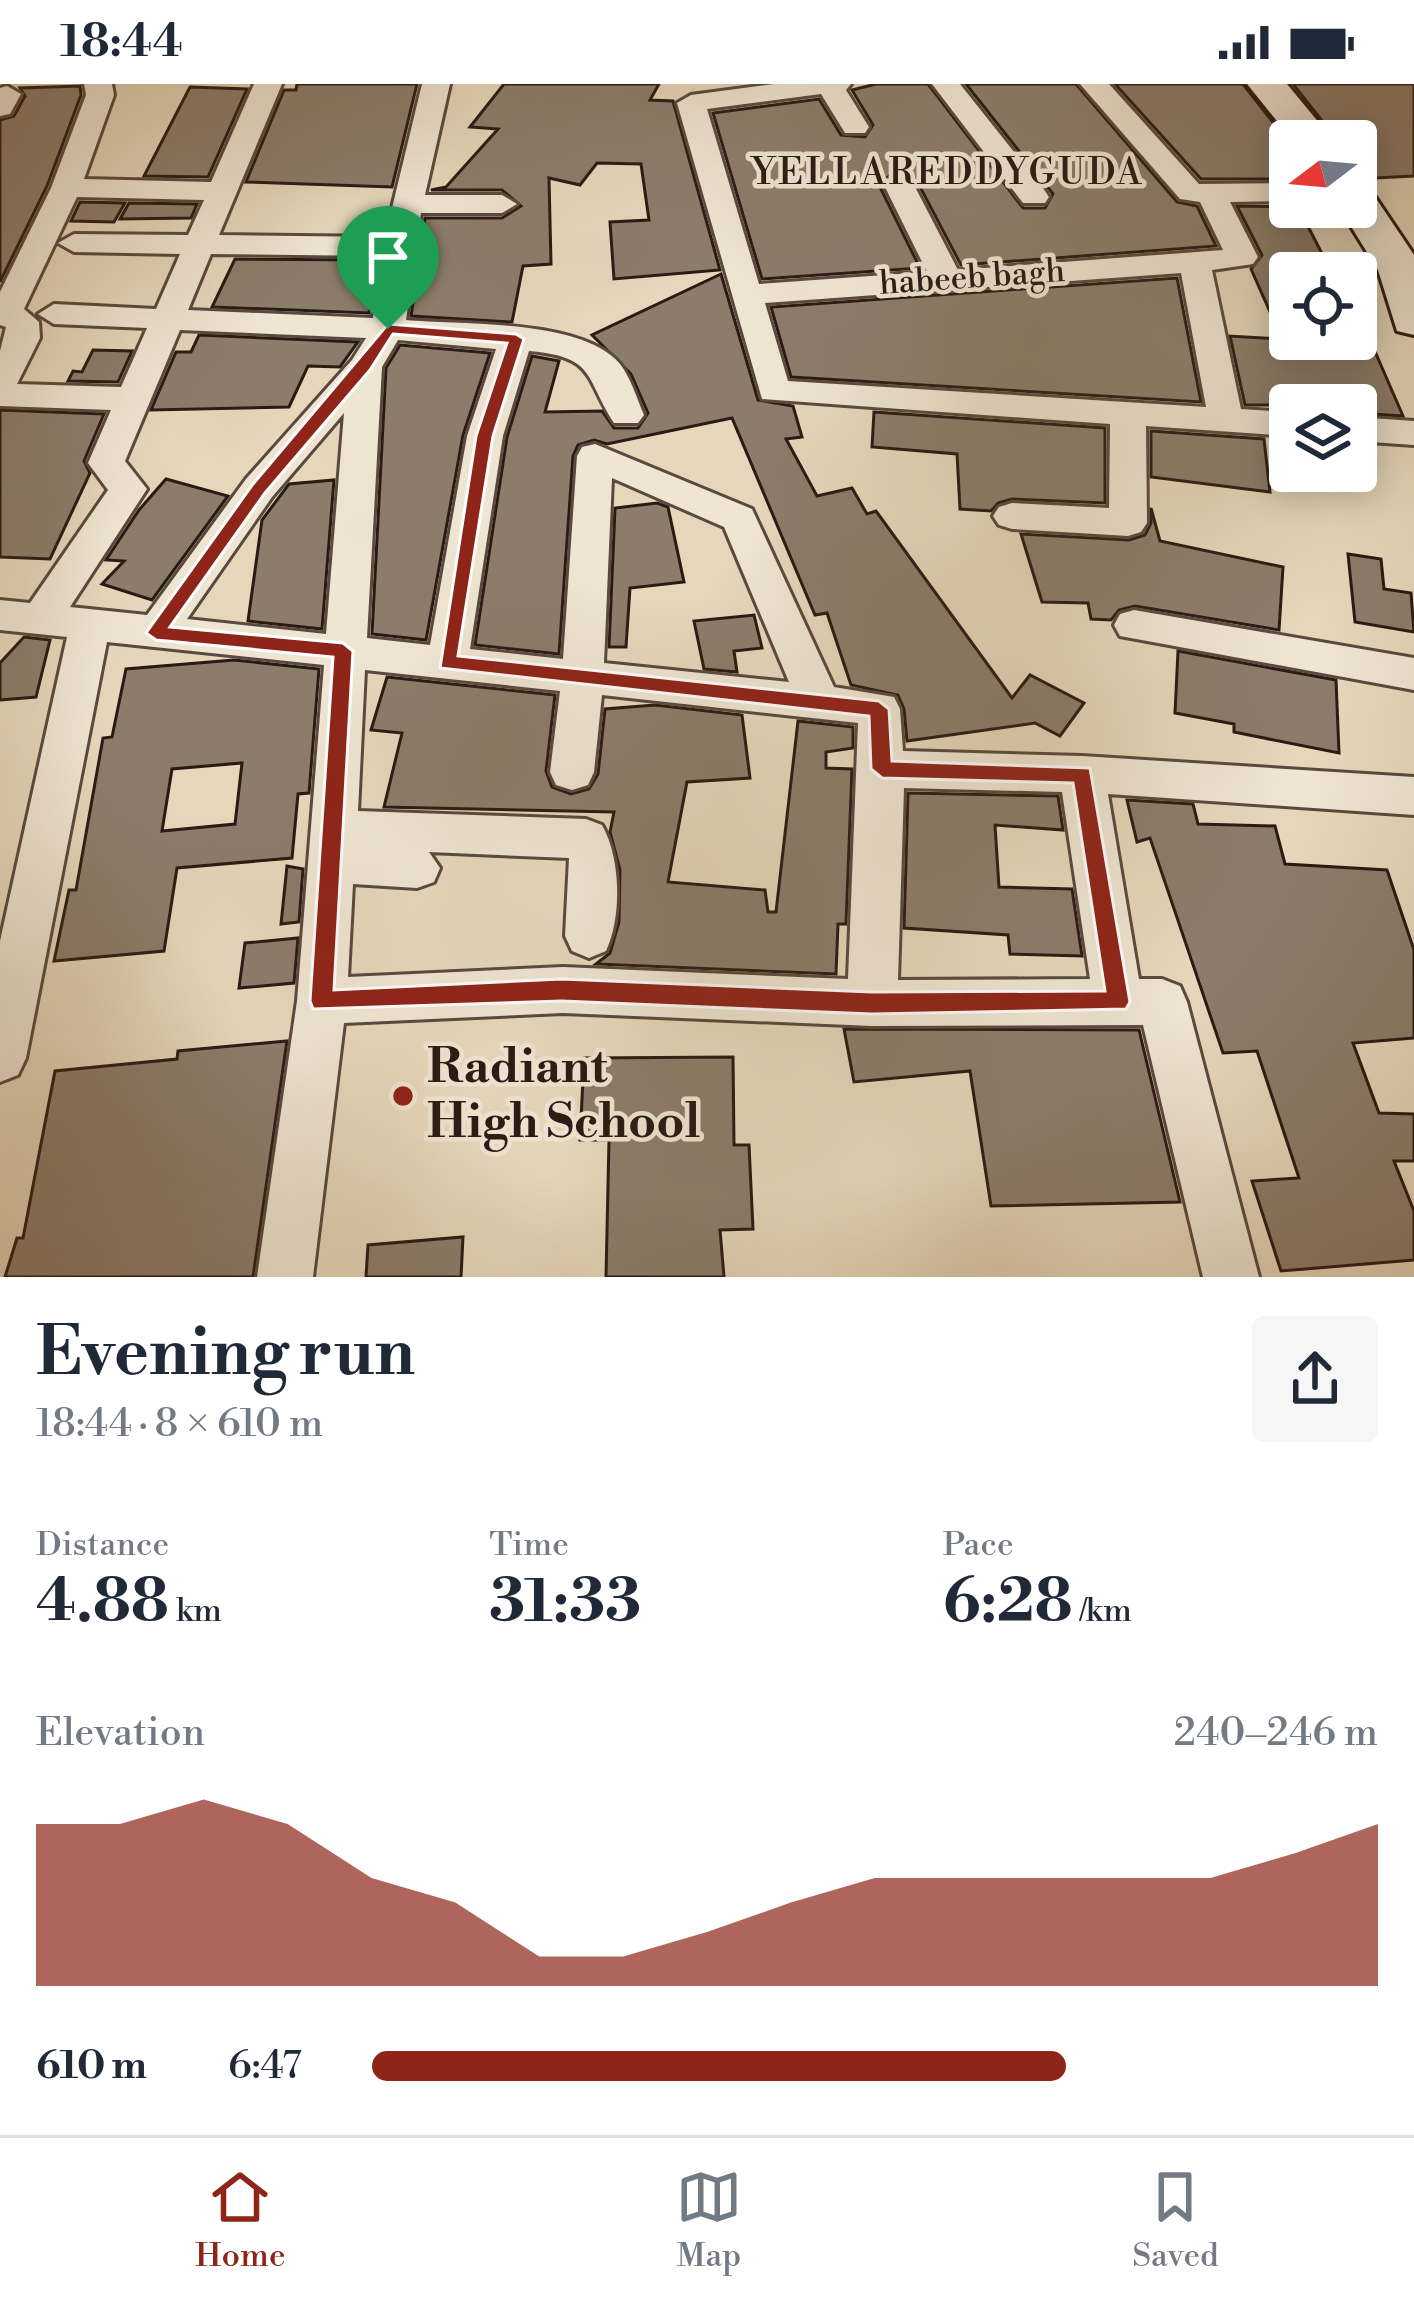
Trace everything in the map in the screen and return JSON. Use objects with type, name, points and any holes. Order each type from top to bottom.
[{"type":"street","points":[[98,84],[100,95],[66,188],[8,309],[8,316],[22,322],[23,338],[2,386],[134,399]]},
{"type":"street","points":[[20,617],[128,489],[106,463],[268,84]]},
{"type":"street","points":[[285,1277],[322,1001],[343,651],[377,348],[436,84]]},
{"type":"street","points":[[855,127],[833,84],[691,103],[774,391],[1269,423]]},
{"type":"street","points":[[946,84],[1034,196]]},
{"type":"street","points":[[1094,84],[1191,193],[1269,192]]},
{"type":"street","points":[[1266,84],[1296,120]]},
{"type":"street","points":[[898,183],[947,280]]},
{"type":"street","points":[[66,188],[224,191]]},
{"type":"street","name":"habeeb bagh","points":[[749,294],[1242,256],[1211,193]]},
{"type":"street","points":[[408,204],[502,204]]},
{"type":"street","points":[[1377,228],[1408,271],[1414,321]]},
{"type":"street","points":[[74,243],[398,248]]},
{"type":"street","points":[[1195,262],[1226,420]]},
{"type":"street","points":[[54,314],[169,318],[377,348],[516,339],[563,344],[607,371],[626,415]]},
{"type":"street","points":[[447,663],[485,436],[516,339]]},
{"type":"street","points":[[156,633],[259,488],[377,348]]},
{"type":"street","points":[[1012,516],[1128,523],[1127,413]]},
{"type":"street","points":[[1377,430],[1414,433]]},
{"type":"street","points":[[572,772],[583,674],[595,456],[739,518],[819,702]]},
{"type":"street","points":[[20,617],[879,709],[882,769],[872,1003]]},
{"type":"street","points":[[0,1058],[90,625]]},
{"type":"street","points":[[1134,625],[1414,674]]},
{"type":"street","points":[[882,769],[1082,774],[1414,796]]},
{"type":"street","points":[[1082,774],[1140,1002],[1231,1277]]},
{"type":"street","points":[[331,846],[399,866],[586,839],[592,850],[589,936]]},
{"type":"street","points":[[322,1001],[562,990],[872,1003],[1140,1002]]},
{"type":"building","points":[[297,84],[417,84],[392,187],[246,182],[284,90],[296,90]]},
{"type":"building","points":[[504,84],[659,84],[650,100],[673,101],[720,270],[614,279],[610,222],[649,220],[641,164],[597,163],[580,185],[549,178],[551,264],[523,266],[512,322],[411,316],[425,218],[502,218],[521,206],[502,190],[431,190],[446,187],[498,129],[470,127]]},
{"type":"building","points":[[876,84],[928,84],[1023,208],[1045,208],[1053,194],[966,84],[1076,84],[1177,202],[1197,206],[1216,246],[961,265],[917,181],[896,170],[879,185],[920,268],[762,279],[713,113],[819,99],[841,135],[865,137],[873,125],[852,90]]},
{"type":"building","points":[[1115,84],[1243,84],[1271,120],[1269,179],[1201,179]]},
{"type":"building","points":[[1293,84],[1414,84],[1414,176],[1377,178],[1377,120],[1321,120]]},
{"type":"building","points":[[80,86],[81,95],[47,186],[0,282],[0,120],[14,116],[25,96],[20,88]]},
{"type":"building","points":[[190,87],[247,89],[208,177],[144,176]]},
{"type":"building","points":[[80,202],[125,203],[114,222],[71,221]]},
{"type":"building","points":[[129,203],[197,204],[191,218],[120,219]]},
{"type":"building","points":[[1237,206],[1269,207],[1269,228],[1309,228],[1321,252],[1269,252],[1269,310],[1251,269],[1262,255]]},
{"type":"building","points":[[235,259],[376,260],[369,313],[212,307]]},
{"type":"building","points":[[721,274],[758,400],[793,406],[802,437],[786,439],[817,496],[852,488],[867,514],[876,511],[1012,698],[1030,675],[1084,703],[1060,736],[1035,723],[907,741],[898,695],[851,685],[827,613],[815,615],[732,418],[607,444],[594,440],[578,445],[573,456],[559,654],[475,645],[507,437],[532,356],[559,361],[545,412],[602,411],[614,428],[638,428],[648,413],[631,374],[592,335]]},
{"type":"building","points":[[1177,278],[1201,402],[791,377],[771,307]]},
{"type":"building","points":[[199,335],[358,342],[340,367],[308,366],[289,407],[151,410],[176,352],[191,352]]},
{"type":"building","points":[[1230,336],[1269,338],[1269,360],[1377,360],[1377,356],[1403,416],[1377,414],[1377,384],[1269,384],[1269,405],[1245,405]]},
{"type":"building","points":[[400,345],[490,353],[463,435],[426,640],[372,634],[386,368]]},
{"type":"building","points":[[93,350],[132,351],[118,382],[68,381],[73,371],[82,372]]},
{"type":"building","points":[[0,410],[104,414],[84,461],[90,473],[50,559],[0,557]]},
{"type":"building","points":[[874,412],[1105,428],[1105,503],[1012,499],[991,511],[960,509],[957,454],[872,447]]},
{"type":"building","points":[[1151,431],[1264,439],[1269,492],[1151,477]]},
{"type":"building","points":[[166,479],[228,496],[152,600],[102,584],[124,561],[106,560]]},
{"type":"building","points":[[334,480],[322,629],[248,621],[262,520],[289,484]]},
{"type":"building","points":[[657,503],[668,507],[684,582],[630,588],[626,647],[609,647],[615,508]]},
{"type":"building","points":[[1151,508],[1160,541],[1283,567],[1279,630],[1135,606],[1119,610],[1111,620],[1091,619],[1088,603],[1042,602],[1021,534],[1129,540],[1145,535]]},
{"type":"building","points":[[1348,554],[1381,559],[1384,589],[1411,593],[1414,632],[1355,622]]},
{"type":"building","points":[[754,615],[762,648],[734,651],[737,672],[704,669],[694,621]]},
{"type":"building","points":[[24,637],[50,640],[36,697],[0,700],[0,663]]},
{"type":"building","points":[[1178,651],[1336,680],[1339,753],[1234,732],[1234,724],[1175,713]]},
{"type":"building","points":[[234,660],[319,669],[309,793],[298,794],[292,858],[177,868],[164,951],[54,961],[69,890],[76,890],[103,738],[112,737],[126,669]],"holes":[[[242,763],[235,824],[162,831],[172,769]]]},
{"type":"building","points":[[387,677],[555,695],[546,771],[552,787],[571,794],[589,789],[598,774],[605,709],[655,705],[742,715],[750,778],[687,782],[668,882],[765,890],[768,912],[776,912],[798,721],[853,727],[853,748],[826,752],[826,768],[852,769],[846,924],[838,924],[836,974],[596,964],[610,953],[619,922],[620,870],[610,832],[614,812],[384,807],[402,733],[371,730]]},
{"type":"building","points":[[908,793],[1058,796],[1063,830],[995,825],[999,887],[1072,889],[1082,956],[1010,954],[1008,935],[904,928]]},
{"type":"building","points":[[1127,800],[1193,804],[1198,824],[1275,826],[1285,864],[1387,870],[1414,950],[1414,1038],[1353,1043],[1379,1113],[1414,1114],[1414,1161],[1394,1161],[1414,1211],[1414,1260],[1281,1271],[1252,1181],[1299,1178],[1257,1051],[1223,1053],[1150,838],[1137,842]]},
{"type":"building","points":[[287,866],[303,869],[299,922],[281,924]]},
{"type":"building","points":[[298,938],[294,983],[239,988],[245,943]]},
{"type":"building","points":[[844,1029],[1139,1030],[1180,1202],[991,1206],[970,1071],[854,1082]]},
{"type":"building","points":[[287,1041],[253,1277],[5,1277],[17,1238],[23,1238],[55,1071],[177,1059],[178,1051]]},
{"type":"building","points":[[733,1057],[734,1145],[749,1145],[753,1229],[720,1230],[724,1277],[606,1277],[609,1140],[580,1140],[584,1058]]},
{"type":"building","points":[[463,1237],[461,1277],[366,1277],[368,1245]]},
{"type":"place","name":"Radiant High School","points":[[403,1096]]},
{"type":"district","name":"YELLAREDDYGUDA","points":[[948,173]]},
{"type":"route","points":[[388,329],[516,339],[485,436],[447,663],[879,709],[882,769],[1082,774],[1118,1002],[872,1003],[562,990],[322,1001],[343,651],[156,633],[259,488],[365,367],[388,329]]}]
